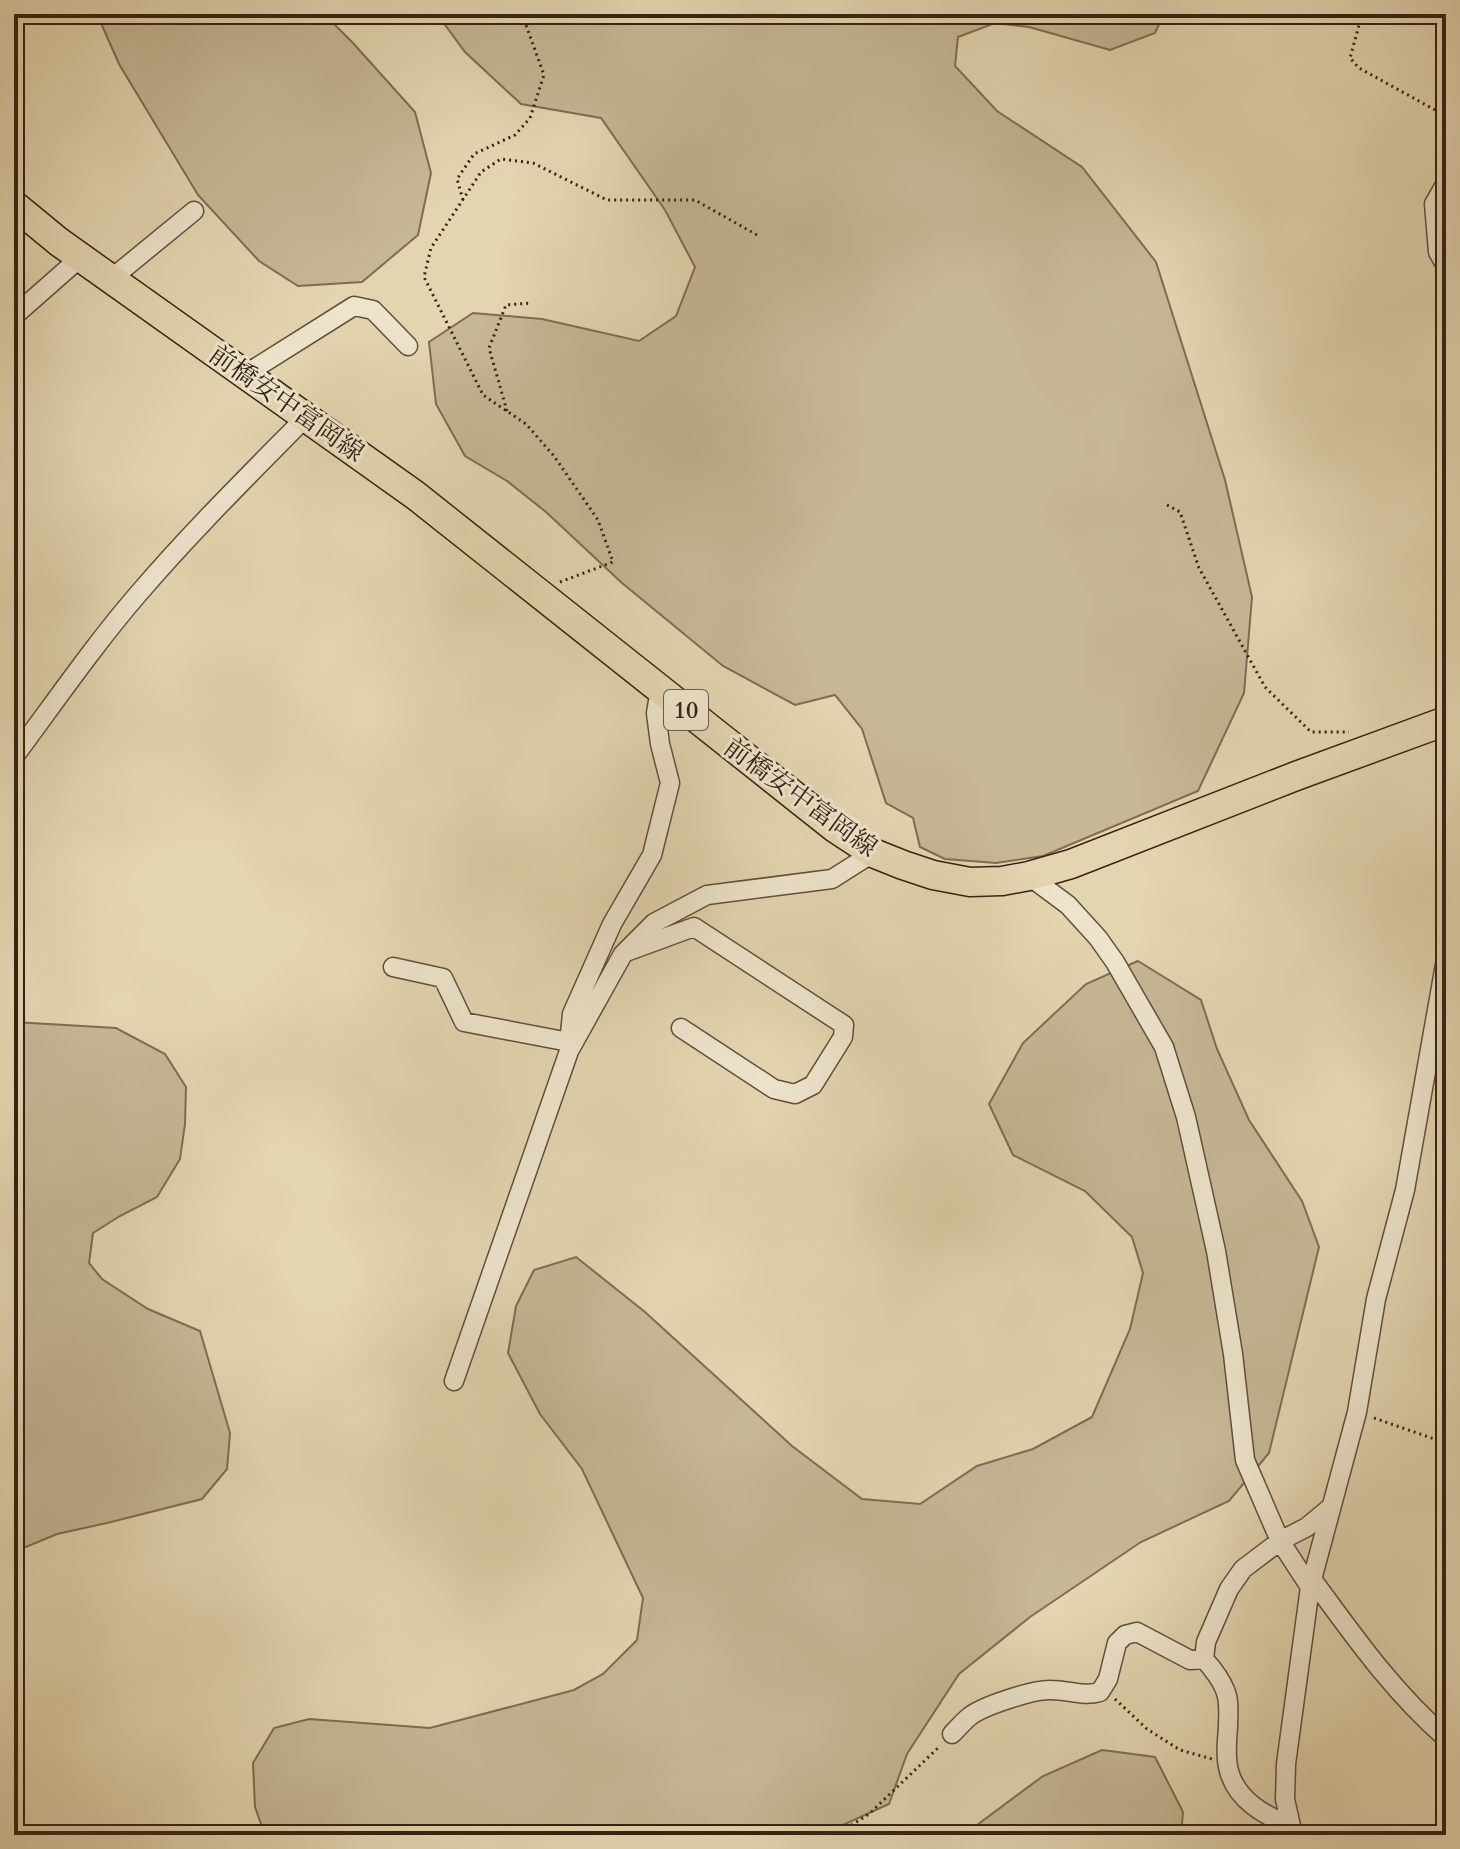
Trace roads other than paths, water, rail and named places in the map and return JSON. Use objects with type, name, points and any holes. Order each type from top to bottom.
[{"type":"main road","name":"前橋安中富岡線","points":[[14,205],[111,279],[415,495],[835,828],[873,853],[933,875],[970,882],[1002,881],[1071,864],[1446,721]]},
{"type":"street","points":[[1446,183],[1434,204],[1438,252],[1446,266]]},
{"type":"street","points":[[111,279],[194,211]]},
{"type":"street","points":[[14,316],[81,257]]},
{"type":"street","points":[[246,374],[354,306],[373,310],[408,346]]},
{"type":"street","points":[[14,757],[84,661],[137,596],[307,416]]},
{"type":"street","points":[[569,1046],[572,1014],[612,924],[652,855],[656,841],[670,783],[656,713],[660,689]]},
{"type":"street","points":[[454,1381],[569,1046],[623,954],[654,923],[707,895],[832,879],[873,853]]},
{"type":"street","points":[[1029,876],[1068,905],[1098,938],[1164,1047],[1186,1117],[1216,1251],[1233,1354],[1245,1460],[1280,1541],[1377,1667],[1418,1713],[1446,1738]]},
{"type":"street","points":[[623,954],[694,927],[844,1025],[843,1037],[813,1085],[795,1094],[774,1089],[681,1028]]},
{"type":"street","points":[[1292,1831],[1285,1799],[1286,1764],[1311,1583],[1357,1412],[1376,1299],[1439,1041],[1446,959]]},
{"type":"street","points":[[393,967],[443,978],[464,1022],[569,1046]]},
{"type":"street","points":[[1292,1831],[1263,1814],[1244,1798],[1228,1770],[1226,1691],[1204,1659],[1206,1642],[1229,1589],[1243,1569],[1280,1541],[1307,1527],[1331,1507]]},
{"type":"street","points":[[952,1734],[971,1715],[1024,1695],[1048,1689],[1089,1695],[1100,1692],[1108,1679],[1117,1643],[1125,1635],[1137,1632],[1190,1660],[1204,1659]]}]
